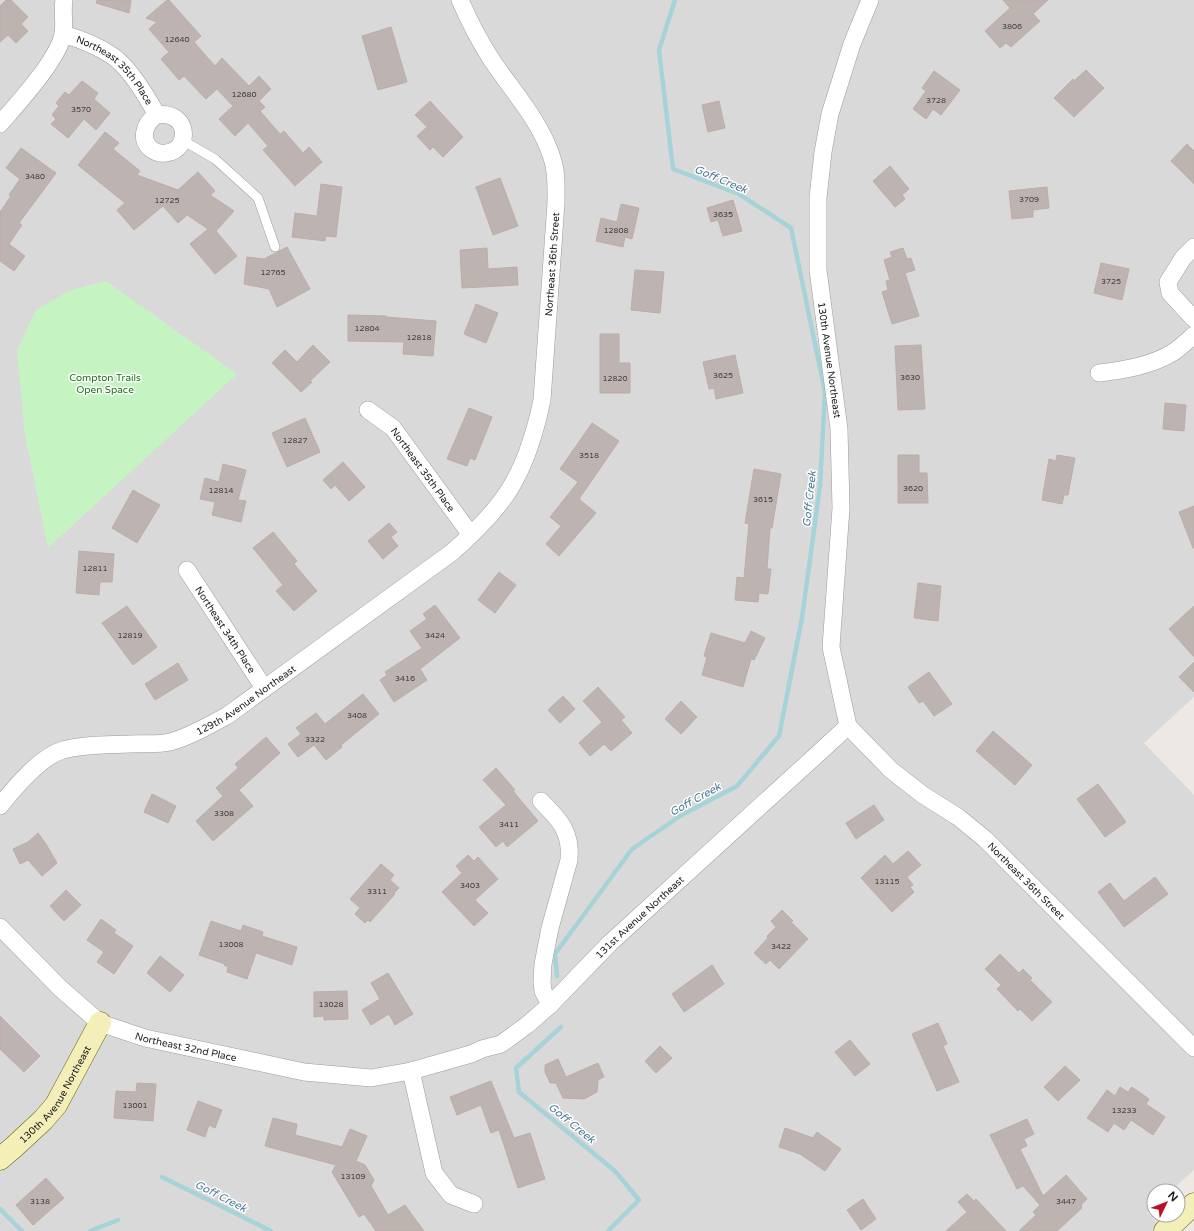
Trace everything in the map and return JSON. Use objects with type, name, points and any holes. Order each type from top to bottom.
[{"type":"street","points":[[0,124],[42,72],[57,49],[63,34],[64,0]]},
{"type":"street","name":"Northeast 36th Street","points":[[460,0],[472,28],[492,60],[519,96],[542,131],[552,159],[556,177],[556,203],[542,400],[536,426],[525,458],[511,487],[471,535]]},
{"type":"street","name":"130th Avenue Northeast","points":[[848,726],[831,647],[841,508],[839,428],[818,270],[818,198],[823,152],[830,114],[852,44],[870,0]]},
{"type":"street","name":"Northeast 35th Place","points":[[63,34],[86,41],[112,55],[129,72],[147,96],[157,116]]},
{"type":"street","name":"Northeast 35th Place","points":[[164,114],[170,115],[181,124],[183,130],[182,140],[177,149],[164,154],[152,149],[147,144],[145,138],[144,131],[147,124],[151,119],[157,116],[164,114]]},
{"type":"street","points":[[1194,247],[1183,258],[1168,282],[1170,293],[1194,318]]},
{"type":"street","points":[[1099,373],[1123,370],[1151,362],[1172,353],[1194,335]]},
{"type":"street","name":"Northeast 35th Place","points":[[368,410],[393,428],[471,535]]},
{"type":"street","name":"129th Avenue Northeast","points":[[0,806],[29,774],[45,760],[63,750],[91,745],[169,742],[206,727],[228,715],[451,553],[471,535]]},
{"type":"street","name":"Northeast 34th Place","points":[[187,570],[264,688]]},
{"type":"street","name":"Northeast 36th Street","points":[[848,726],[891,770],[923,795],[958,817],[986,839],[1194,1048]]},
{"type":"street","name":"131st Avenue Northeast","points":[[411,1071],[501,1044],[527,1026],[550,1006],[610,943],[848,726]]},
{"type":"street","points":[[541,801],[558,817],[566,832],[570,848],[569,860],[550,928],[543,964],[543,991],[550,1006]]},
{"type":"street","name":"Northeast 32nd Place","points":[[0,927],[60,988],[100,1023],[145,1038],[304,1072],[371,1078],[411,1071]]},
{"type":"street","name":"130th Avenue Northeast","points":[[0,1159],[43,1120],[56,1105],[100,1023]]},
{"type":"street","points":[[411,1071],[434,1173],[451,1195],[474,1204]]},
{"type":"street","points":[[1165,1231],[1194,1204]]},
{"type":"lane","points":[[182,140],[215,159],[258,198],[275,247]]},
{"type":"shaded area","points":[[0,0],[1194,0],[1194,697],[1144,743],[1194,795],[1194,1170],[1180,1183],[1146,1183],[1146,1223],[1157,1223],[1164,1231],[0,1231]]},
{"type":"green space","name":"Compton Trails Open Space","points":[[106,281],[237,374],[48,548],[25,435],[17,350],[36,310],[71,290]]},
{"type":"building","points":[[6,0],[11,0],[28,17],[21,24],[28,31],[16,43],[8,35],[0,42],[0,6]]},
{"type":"building","points":[[97,0],[131,0],[129,13],[96,3]]},
{"type":"building","points":[[167,0],[169,0],[201,36],[194,42],[215,66],[222,58],[249,86],[259,76],[271,89],[259,101],[265,107],[260,111],[280,134],[284,131],[303,153],[309,147],[322,162],[295,186],[263,150],[268,146],[248,123],[235,136],[219,119],[233,106],[217,89],[206,99],[184,76],[179,80],[161,59],[169,52],[149,29],[157,22],[146,18]]},
{"type":"building","points":[[1003,0],[1048,0],[1033,14],[1040,21],[1011,47],[1006,43],[1000,48],[985,31],[1010,8]]},
{"type":"building","points":[[391,27],[407,82],[378,90],[362,36]]},
{"type":"building","points":[[1086,70],[1104,88],[1074,117],[1054,98],[1073,79],[1074,81]]},
{"type":"building","points":[[934,71],[960,90],[941,115],[933,109],[926,119],[913,109],[926,91],[922,88]]},
{"type":"building","points":[[82,81],[98,93],[94,99],[110,113],[96,130],[84,119],[68,138],[51,124],[56,119],[52,115],[59,106],[56,103],[65,92],[69,95]]},
{"type":"building","points":[[430,101],[463,137],[443,157],[433,147],[430,150],[417,136],[427,127],[415,115]]},
{"type":"building","points":[[719,101],[725,128],[708,132],[702,105]]},
{"type":"building","points":[[105,132],[119,143],[113,149],[140,171],[137,175],[178,190],[198,172],[215,191],[210,195],[234,211],[216,231],[237,256],[215,274],[190,244],[208,229],[187,215],[178,223],[163,206],[134,230],[117,210],[125,203],[78,165]]},
{"type":"building","points":[[1187,144],[1194,151],[1194,184],[1171,161]]},
{"type":"building","points":[[21,148],[56,173],[19,223],[22,225],[9,244],[25,256],[14,271],[0,261],[0,212],[20,179],[6,168]]},
{"type":"building","points":[[890,166],[909,189],[902,195],[905,199],[895,207],[873,181]]},
{"type":"building","points":[[500,178],[518,226],[493,235],[476,187]]},
{"type":"building","points":[[321,184],[342,187],[336,237],[326,236],[325,241],[292,237],[295,213],[317,216]]},
{"type":"building","points":[[1047,187],[1049,208],[1033,210],[1033,217],[1012,219],[1009,191]]},
{"type":"building","points":[[733,200],[742,231],[723,236],[718,220],[711,222],[707,208]]},
{"type":"building","points":[[621,204],[639,208],[632,239],[625,237],[623,247],[596,241],[601,218],[617,222]]},
{"type":"building","points":[[287,247],[310,289],[277,307],[269,289],[244,284],[247,257],[264,259]]},
{"type":"building","points":[[487,248],[488,269],[517,267],[518,285],[462,288],[460,250]]},
{"type":"building","points":[[903,248],[907,259],[911,258],[915,270],[905,273],[919,316],[892,324],[882,292],[888,290],[886,281],[890,280],[884,260],[892,257],[890,252]]},
{"type":"building","points":[[1101,263],[1129,269],[1122,300],[1094,293]]},
{"type":"building","points":[[635,270],[664,272],[660,313],[631,310]]},
{"type":"building","points":[[476,304],[498,313],[486,343],[464,334]]},
{"type":"building","points":[[348,315],[386,316],[436,321],[433,356],[403,354],[404,342],[348,341]]},
{"type":"building","points":[[600,334],[619,334],[619,363],[630,363],[630,393],[600,393]]},
{"type":"building","points":[[313,345],[330,362],[301,392],[272,363],[285,350],[297,362]]},
{"type":"building","points":[[921,345],[925,409],[898,410],[895,346]]},
{"type":"building","points":[[735,355],[743,393],[716,399],[714,388],[709,389],[703,362]]},
{"type":"building","points":[[1165,403],[1186,405],[1184,431],[1163,429]]},
{"type":"building","points":[[469,408],[492,417],[475,460],[470,458],[467,466],[447,459]]},
{"type":"building","points":[[305,418],[320,452],[287,467],[272,433]]},
{"type":"building","points":[[592,423],[619,441],[579,499],[596,513],[559,556],[546,544],[561,526],[550,517],[578,482],[560,469]]},
{"type":"building","points":[[898,455],[919,455],[919,473],[927,473],[928,503],[898,503]]},
{"type":"building","points":[[1057,455],[1075,458],[1068,495],[1064,495],[1062,504],[1042,500],[1049,459],[1056,461]]},
{"type":"building","points":[[343,462],[365,487],[349,501],[335,485],[331,489],[323,480]]},
{"type":"building","points":[[223,464],[246,470],[238,500],[246,501],[241,522],[212,515],[215,502],[200,499],[205,478],[219,482]]},
{"type":"building","points":[[754,469],[781,474],[772,528],[770,528],[767,569],[771,569],[768,594],[759,593],[758,602],[735,600],[737,577],[744,578],[749,524],[745,523]]},
{"type":"building","points":[[133,490],[160,505],[137,543],[112,528]]},
{"type":"building","points":[[1194,506],[1194,548],[1193,548],[1179,512]]},
{"type":"building","points":[[389,523],[397,532],[391,537],[398,546],[383,559],[368,541]]},
{"type":"building","points":[[273,532],[297,561],[294,564],[317,591],[294,611],[276,591],[283,585],[253,548]]},
{"type":"building","points":[[79,551],[114,554],[112,582],[100,582],[99,595],[76,593]]},
{"type":"building","points":[[499,572],[516,585],[495,613],[478,600]]},
{"type":"building","points":[[918,583],[941,586],[938,621],[914,618]]},
{"type":"building","points":[[435,605],[460,638],[420,669],[427,680],[394,702],[380,680],[387,675],[385,672],[422,648],[410,631],[427,619],[423,614]]},
{"type":"building","points":[[127,606],[157,647],[133,665],[102,623]]},
{"type":"building","points":[[1194,606],[1194,657],[1169,629]]},
{"type":"building","points":[[751,631],[765,638],[754,660],[751,659],[743,687],[702,675],[707,657],[704,656],[711,633],[745,643]]},
{"type":"building","points":[[1194,662],[1194,692],[1179,677]]},
{"type":"building","points":[[178,663],[188,680],[155,700],[145,684]]},
{"type":"building","points":[[929,672],[952,704],[934,716],[923,701],[919,703],[908,687]]},
{"type":"building","points":[[598,687],[625,717],[621,720],[632,733],[611,751],[604,744],[590,756],[579,743],[602,722],[583,701]]},
{"type":"building","points":[[363,694],[379,714],[341,745],[342,747],[326,760],[314,745],[298,757],[288,744],[301,734],[296,728],[316,713],[325,724]]},
{"type":"building","points":[[563,696],[575,709],[560,723],[548,710]]},
{"type":"building","points":[[681,701],[697,717],[681,734],[665,719]]},
{"type":"building","points":[[993,731],[1032,765],[1015,785],[976,751]]},
{"type":"building","points":[[266,737],[280,753],[239,790],[253,806],[213,841],[196,821],[223,796],[216,788],[238,768],[235,764]]},
{"type":"building","points":[[496,768],[515,790],[513,791],[538,821],[507,847],[503,841],[496,847],[479,827],[506,805],[483,780]]},
{"type":"building","points":[[1098,784],[1126,822],[1105,837],[1077,799]]},
{"type":"building","points":[[152,794],[176,806],[168,823],[144,812]]},
{"type":"building","points":[[874,805],[884,820],[856,839],[846,823]]},
{"type":"building","points":[[38,833],[57,863],[42,876],[28,860],[20,864],[13,849],[28,842]]},
{"type":"building","points":[[908,851],[921,865],[907,877],[913,885],[910,887],[914,892],[892,912],[861,878],[885,855],[893,864]]},
{"type":"building","points":[[468,855],[474,861],[478,857],[498,879],[475,900],[488,913],[474,926],[442,892],[462,873],[456,866]]},
{"type":"building","points":[[381,864],[394,875],[390,880],[399,888],[370,922],[368,920],[365,923],[355,914],[360,908],[350,899]]},
{"type":"building","points":[[1155,877],[1168,894],[1124,927],[1098,892],[1110,883],[1124,901]]},
{"type":"building","points":[[66,890],[81,905],[64,921],[50,906]]},
{"type":"building","points":[[782,910],[793,921],[791,922],[808,939],[779,969],[770,960],[766,964],[754,953],[776,927],[771,921]]},
{"type":"building","points":[[101,919],[116,930],[114,933],[133,946],[114,974],[97,962],[104,952],[87,940]]},
{"type":"building","points":[[211,921],[241,931],[243,925],[263,932],[262,936],[297,947],[292,965],[256,953],[247,979],[227,972],[228,967],[224,965],[225,964],[199,955]]},
{"type":"building","points":[[1000,954],[1019,973],[1023,969],[1032,978],[1030,980],[1052,1002],[1032,1021],[1020,1009],[1018,1011],[997,989],[1001,985],[985,969]]},
{"type":"building","points":[[160,956],[184,975],[170,992],[147,973]]},
{"type":"building","points":[[712,965],[724,984],[684,1012],[672,994]]},
{"type":"building","points":[[388,973],[413,1014],[395,1025],[389,1014],[371,1025],[362,1010],[380,999],[371,983]]},
{"type":"building","points":[[347,991],[348,1019],[324,1020],[324,1016],[314,1017],[314,992]]},
{"type":"building","points":[[0,1016],[40,1056],[24,1072],[0,1049]]},
{"type":"building","points":[[938,1023],[947,1044],[943,1046],[959,1082],[937,1091],[912,1034]]},
{"type":"building","points":[[850,1040],[870,1064],[855,1076],[835,1052]]},
{"type":"building","points":[[660,1046],[672,1058],[656,1073],[645,1061]]},
{"type":"building","points":[[558,1059],[566,1077],[598,1063],[604,1077],[598,1080],[597,1092],[584,1099],[563,1098],[556,1083],[550,1083],[545,1072],[545,1065]]},
{"type":"building","points":[[1065,1066],[1080,1080],[1058,1101],[1044,1087]]},
{"type":"building","points":[[491,1081],[514,1138],[530,1133],[545,1179],[518,1188],[499,1130],[491,1133],[481,1105],[457,1115],[450,1097]]},
{"type":"building","points":[[137,1083],[156,1084],[153,1121],[114,1118],[116,1091],[136,1092]]},
{"type":"building","points":[[1120,1087],[1128,1092],[1132,1087],[1149,1099],[1146,1104],[1165,1117],[1153,1135],[1131,1120],[1124,1130],[1114,1123],[1108,1132],[1087,1118],[1107,1090],[1115,1096]]},
{"type":"building","points":[[198,1101],[222,1110],[215,1128],[209,1125],[205,1137],[187,1130]]},
{"type":"building","points":[[273,1118],[297,1124],[295,1135],[342,1147],[350,1129],[367,1136],[356,1161],[365,1165],[374,1180],[371,1186],[388,1215],[405,1205],[424,1231],[376,1231],[364,1214],[359,1217],[332,1172],[336,1165],[265,1146]]},
{"type":"building","points":[[1027,1119],[1034,1134],[1024,1139],[1027,1146],[1020,1149],[1043,1196],[1066,1175],[1087,1199],[1081,1205],[1082,1208],[1057,1231],[1019,1231],[1036,1215],[1033,1212],[1040,1205],[1023,1186],[1017,1189],[990,1135]]},
{"type":"building","points":[[785,1128],[813,1138],[817,1132],[841,1149],[825,1171],[800,1154],[779,1147]]},
{"type":"building","points":[[46,1178],[64,1198],[33,1225],[16,1205]]},
{"type":"building","points":[[967,1194],[974,1201],[976,1199],[1006,1231],[946,1231],[967,1212],[958,1202]]},
{"type":"building","points":[[863,1199],[876,1219],[861,1230],[847,1210]]},
{"type":"waterway","name":"Goff Creek","points":[[557,976],[555,954],[632,849],[680,816],[737,786],[779,736],[802,618],[820,486],[825,392],[791,228],[739,194],[673,169],[659,50],[675,0]]},
{"type":"waterway","name":"Goff Creek","points":[[561,1027],[516,1068],[519,1092],[615,1171],[639,1200],[608,1231]]},
{"type":"waterway","name":"Goff Creek","points":[[162,1177],[271,1231]]},
{"type":"waterway","name":"Goff Creek","points":[[0,1209],[22,1231]]},
{"type":"waterway","name":"Goff Creek","points":[[90,1231],[118,1220]]}]
